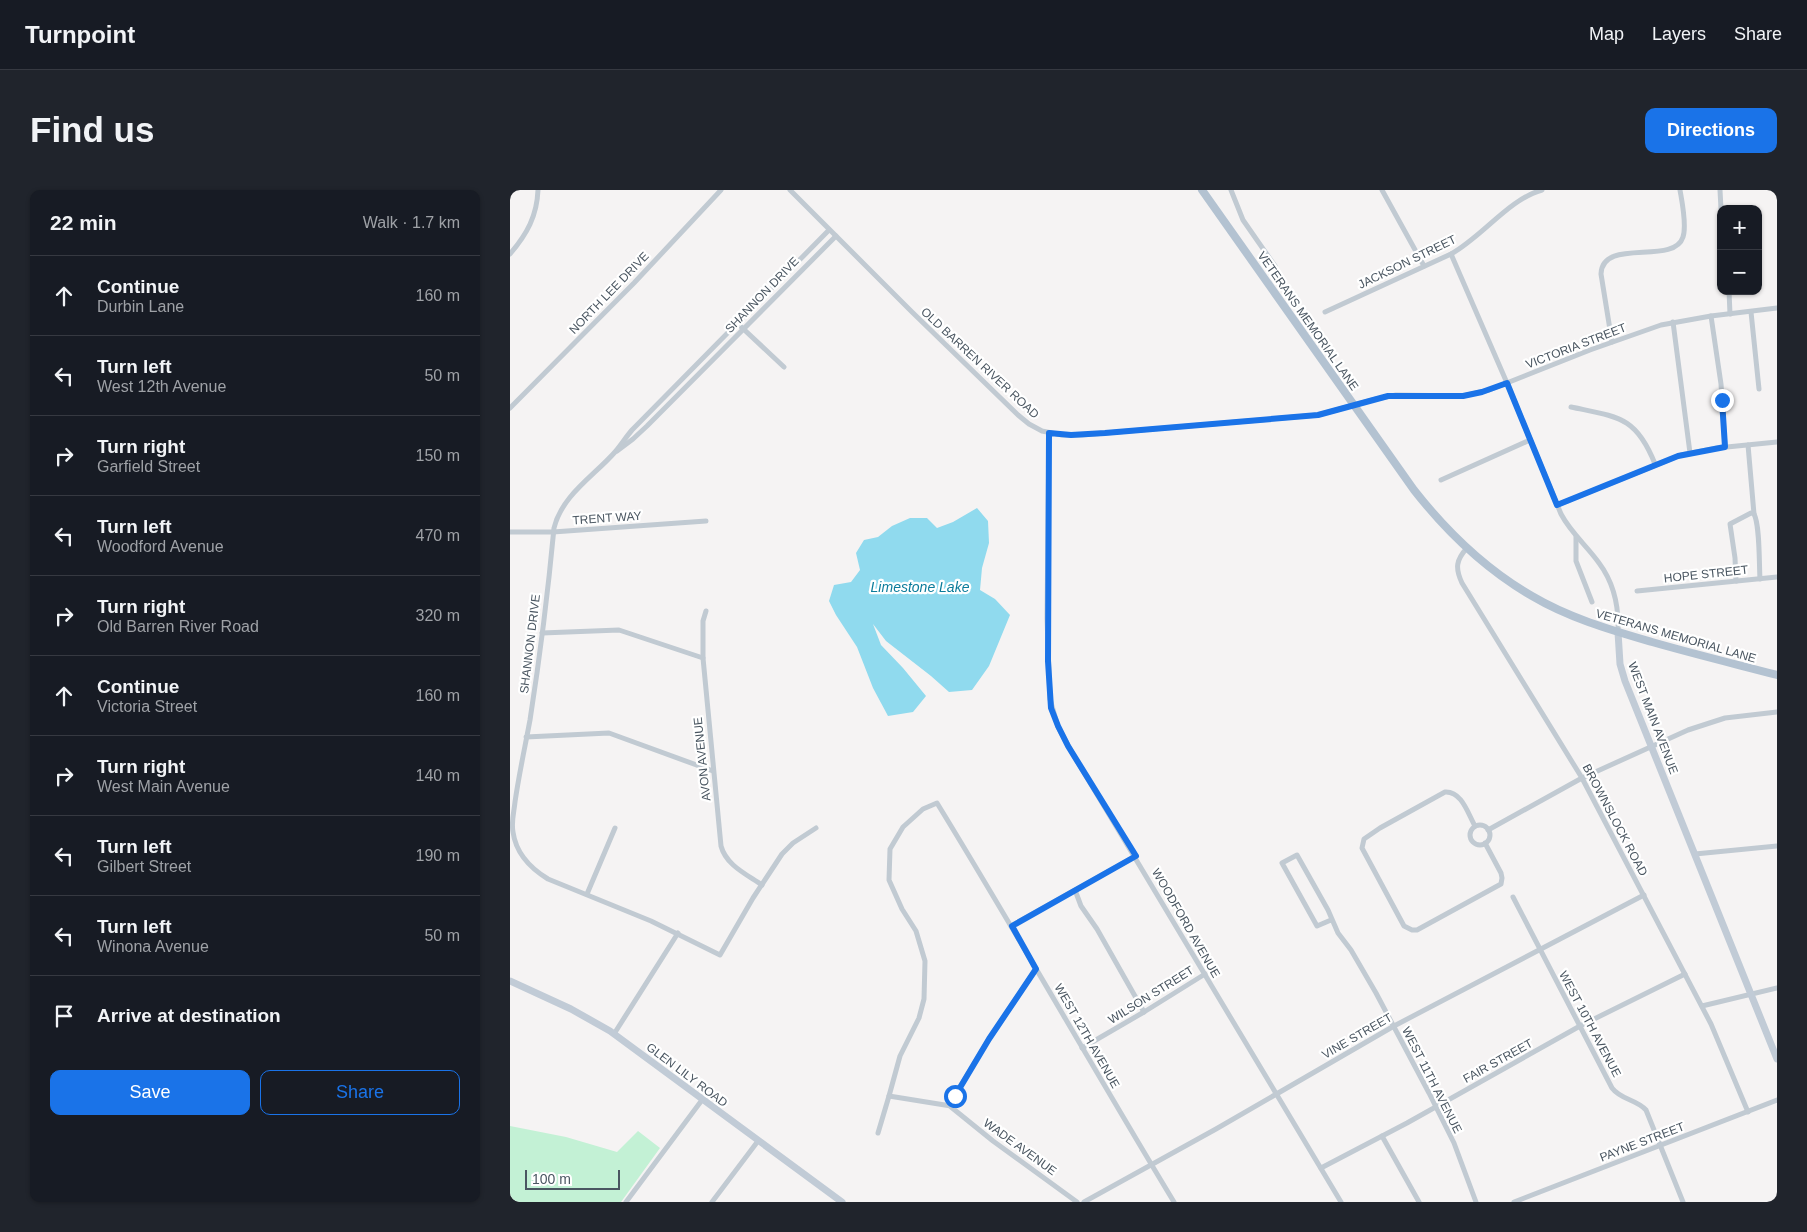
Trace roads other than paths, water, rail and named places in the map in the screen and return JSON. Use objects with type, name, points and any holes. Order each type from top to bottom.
[{"type":"main road","name":"VETERANS MEMORIAL LANE","points":[[1202,190],[1427,506],[1466,548],[1508,581],[1574,617],[1618,632],[1777,675]]},
{"type":"street","points":[[510,254],[532,223],[537,206],[538,190]]},
{"type":"street","name":"NORTH LEE DRIVE","points":[[510,408],[634,283],[721,190]]},
{"type":"street","name":"OLD BARREN RIVER ROAD","points":[[790,190],[1012,410],[1029,424],[1049,433],[1082,435],[1212,425],[1318,415],[1354,406]]},
{"type":"street","points":[[1232,190],[1243,220],[1275,266]]},
{"type":"street","points":[[1382,190],[1424,266]]},
{"type":"street","name":"JACKSON STREET","points":[[1325,312],[1451,254],[1468,243],[1521,199],[1542,190]]},
{"type":"street","points":[[1612,342],[1601,274],[1604,263],[1607,259],[1618,255],[1664,250],[1679,244],[1684,231],[1680,190]]},
{"type":"street","points":[[1720,190],[1722,205]]},
{"type":"street","name":"SHANNON DRIVE","points":[[762,885],[720,955],[678,934],[548,879],[528,864],[517,847],[512,823],[542,633],[553,532],[556,520],[564,504],[616,451],[632,430],[829,230]]},
{"type":"street","name":"SHANNON DRIVE","points":[[616,451],[633,439],[836,236]]},
{"type":"street","name":"WEST MAIN AVENUE","points":[[1451,254],[1564,520],[1599,563],[1610,584],[1616,604],[1622,671],[1777,1059]]},
{"type":"street","points":[[783,276],[789,282]]},
{"type":"street","points":[[1729,295],[1730,314]]},
{"type":"street","name":"VICTORIA STREET","points":[[1354,406],[1396,395],[1442,397],[1473,394],[1507,383],[1645,330],[1673,322],[1777,308]]},
{"type":"street","points":[[1751,312],[1759,389]]},
{"type":"street","points":[[1711,316],[1722,392],[1725,447]]},
{"type":"street","points":[[737,322],[784,367]]},
{"type":"street","points":[[1673,322],[1690,453]]},
{"type":"street","points":[[674,387],[680,393]]},
{"type":"street","points":[[1571,407],[1627,422],[1648,446],[1655,464]]},
{"type":"street","name":"WOODFORD AVENUE","points":[[1049,433],[1048,652],[1051,708],[1068,746],[1136,856],[1341,1202]]},
{"type":"street","points":[[1441,480],[1530,440]]},
{"type":"street","points":[[1557,505],[1655,464],[1690,453],[1725,447],[1777,442]]},
{"type":"street","points":[[1748,445],[1760,579]]},
{"type":"street","points":[[1736,581],[1735,555],[1730,524],[1751,513],[1754,514]]},
{"type":"street","name":"TRENT WAY","points":[[510,532],[553,532],[706,521]]},
{"type":"street","points":[[1576,537],[1576,561],[1592,602]]},
{"type":"street","name":"BROWNSLOCK ROAD","points":[[1466,548],[1456,566],[1462,583],[1582,778],[1715,1031],[1748,1112]]},
{"type":"street","name":"HOPE STREET","points":[[1637,591],[1777,577]]},
{"type":"street","name":"AVON AVENUE","points":[[706,611],[703,621],[703,658],[723,854],[733,865],[762,885]]},
{"type":"street","points":[[542,633],[619,630],[703,658]]},
{"type":"street","points":[[1488,830],[1582,778],[1718,719],[1777,712]]},
{"type":"street","points":[[526,736],[609,733],[713,770]]},
{"type":"street","points":[[1475,826],[1460,799],[1452,792],[1445,792],[1364,838],[1362,848],[1404,926],[1417,930],[1501,884],[1501,873],[1484,843]]},
{"type":"street","name":"WEST 12TH AVENUE","points":[[889,1096],[900,1056],[918,1018],[924,999],[925,961],[916,931],[902,909],[890,880],[890,849],[903,827],[923,809],[936,803],[1012,926],[1174,1202]]},
{"type":"street","points":[[1481,825],[1488,830],[1489,838],[1484,843],[1476,844],[1471,840],[1470,834],[1475,826],[1481,825]]},
{"type":"street","points":[[587,894],[615,828]]},
{"type":"street","points":[[762,885],[787,848],[816,828]]},
{"type":"street","points":[[1695,854],[1777,846]]},
{"type":"street","name":"WEST 11TH AVENUE","points":[[1331,920],[1317,926],[1282,864],[1297,855],[1328,910],[1338,933],[1351,950],[1394,1026],[1436,1106],[1454,1143],[1476,1202]]},
{"type":"street","points":[[1012,926],[1136,856]]},
{"type":"street","points":[[1075,890],[1081,906],[1097,929],[1144,1012]]},
{"type":"street","name":"VINE STREET","points":[[1084,1202],[1394,1026],[1644,895]]},
{"type":"street","name":"WEST 10TH AVENUE","points":[[1513,897],[1612,1088],[1620,1096],[1644,1107],[1683,1202]]},
{"type":"street","points":[[614,1034],[678,934]]},
{"type":"street","points":[[878,1133],[889,1096],[951,1107],[953,1098],[989,1039],[1036,969]]},
{"type":"street","name":"WILSON STREET","points":[[1082,1048],[1205,974]]},
{"type":"street","name":"FAIR STREET","points":[[1321,1168],[1580,1026],[1685,974]]},
{"type":"street","name":"GLEN LILY ROAD","points":[[510,981],[571,1008],[614,1034],[842,1202]]},
{"type":"street","points":[[1702,1006],[1777,988]]},
{"type":"street","points":[[626,1202],[702,1100]]},
{"type":"street","name":"PAYNE STREET","points":[[1514,1202],[1777,1100]]},
{"type":"street","name":"WADE AVENUE","points":[[951,1107],[1077,1202]]},
{"type":"street","points":[[1382,1136],[1419,1202]]},
{"type":"street","points":[[712,1202],[758,1141]]},
{"type":"water","name":"Limestone Lake","points":[[977,508],[988,521],[989,543],[982,568],[980,590],[995,599],[1010,615],[989,666],[972,690],[949,692],[886,641],[873,624],[881,645],[926,696],[913,712],[888,716],[873,688],[857,647],[829,601],[834,585],[851,582],[860,570],[856,553],[864,540],[878,537],[892,526],[910,518],[927,518],[937,528],[953,522]]}]
